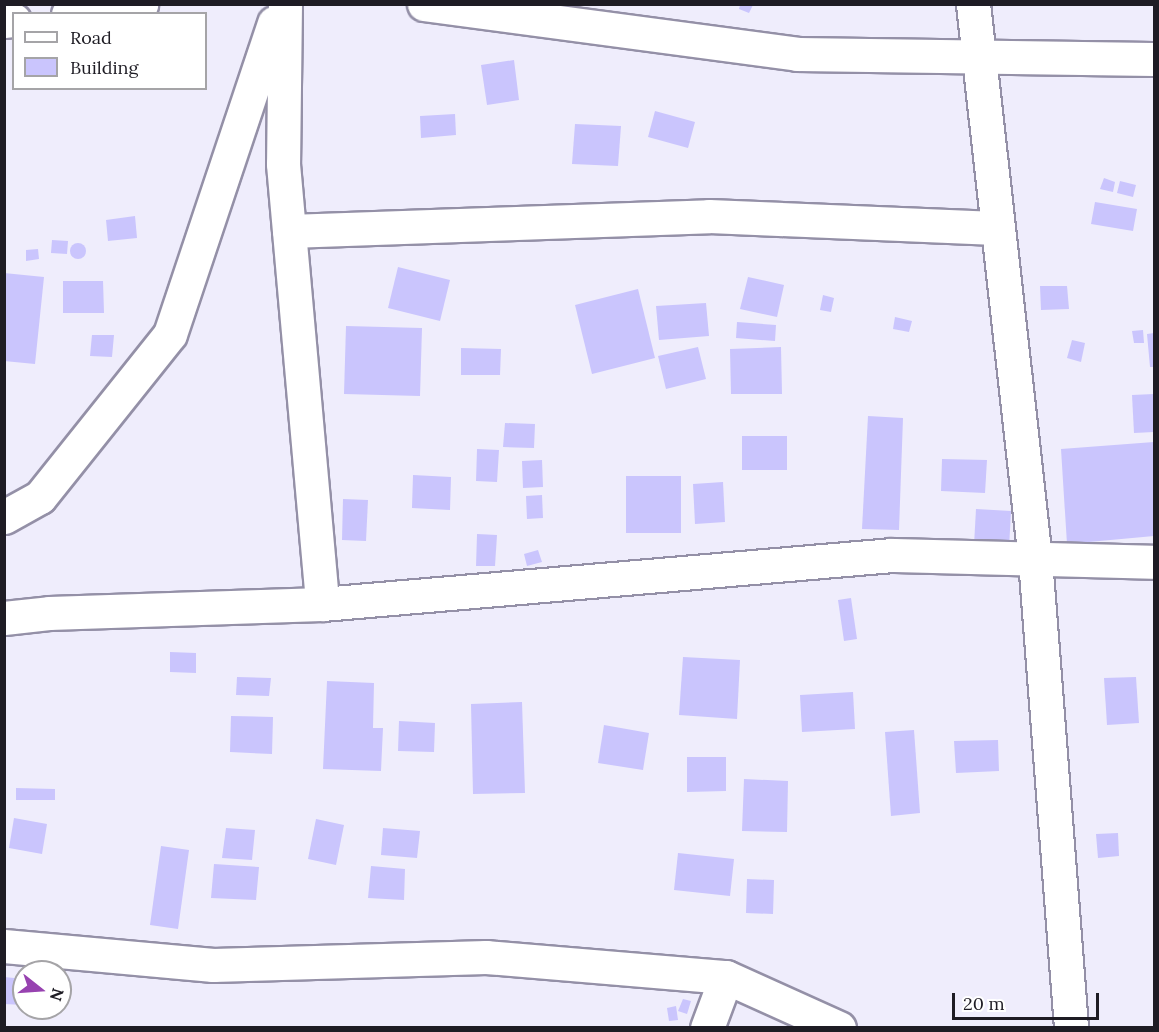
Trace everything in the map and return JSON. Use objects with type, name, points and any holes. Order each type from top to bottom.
[{"type":"street","points":[[83,12],[141,4]]},
{"type":"street","points":[[4,517],[40,497],[170,334],[240,132],[279,4]]},
{"type":"street","points":[[285,4],[283,164],[322,604]]},
{"type":"street","points":[[424,4],[797,54],[1155,59]]},
{"type":"street","points":[[973,4],[976,56],[1035,559],[1071,1028]]},
{"type":"street","points":[[289,231],[709,216],[996,228]]},
{"type":"street","points":[[4,618],[49,613],[322,604],[892,555],[1155,562]]},
{"type":"street","points":[[4,946],[213,965],[486,957],[726,977],[839,1028]]},
{"type":"street","points":[[707,1028],[726,977]]},
{"type":"building","points":[[740,5],[753,5],[749,13],[739,9]]},
{"type":"building","points":[[514,60],[519,100],[487,105],[481,65]]},
{"type":"building","points":[[655,111],[695,122],[688,148],[648,137]]},
{"type":"building","points":[[455,114],[456,135],[421,138],[420,116]]},
{"type":"building","points":[[575,124],[621,126],[618,166],[572,164]]},
{"type":"building","points":[[1104,178],[1115,182],[1113,192],[1100,189]]},
{"type":"building","points":[[1120,181],[1136,185],[1133,197],[1117,193]]},
{"type":"building","points":[[1095,202],[1137,209],[1133,231],[1091,224]]},
{"type":"building","points":[[135,216],[137,238],[108,241],[106,220]]},
{"type":"building","points":[[52,240],[68,241],[67,254],[51,253]]},
{"type":"building","points":[[78,243],[84,245],[86,251],[84,257],[78,259],[72,257],[70,251],[72,245]]},
{"type":"building","points":[[38,249],[39,259],[26,261],[26,250]]},
{"type":"building","points":[[398,267],[450,280],[440,321],[388,308]]},
{"type":"building","points":[[4,273],[44,277],[35,364],[4,361]]},
{"type":"building","points":[[748,277],[784,285],[777,317],[740,309]]},
{"type":"building","points":[[63,281],[103,281],[104,313],[63,313]]},
{"type":"building","points":[[1040,286],[1067,286],[1069,309],[1041,310]]},
{"type":"building","points":[[638,289],[655,358],[592,374],[575,305]]},
{"type":"building","points":[[823,295],[834,298],[831,312],[820,310]]},
{"type":"building","points":[[706,303],[709,336],[659,340],[656,306]]},
{"type":"building","points":[[895,317],[912,321],[909,332],[893,329]]},
{"type":"building","points":[[737,322],[776,325],[775,341],[736,338]]},
{"type":"building","points":[[346,326],[422,328],[420,396],[344,394]]},
{"type":"building","points":[[1143,330],[1144,343],[1134,343],[1132,331]]},
{"type":"building","points":[[1154,333],[1154,367],[1150,367],[1147,334]]},
{"type":"building","points":[[92,335],[114,335],[112,357],[90,356]]},
{"type":"building","points":[[1072,340],[1085,343],[1081,362],[1067,358]]},
{"type":"building","points":[[698,347],[706,379],[666,389],[658,356]]},
{"type":"building","points":[[781,347],[782,394],[731,394],[730,349]]},
{"type":"building","points":[[461,348],[501,349],[500,375],[461,375]]},
{"type":"building","points":[[1154,394],[1154,432],[1134,433],[1132,395]]},
{"type":"building","points":[[868,416],[903,418],[899,530],[862,529]]},
{"type":"building","points":[[505,423],[535,424],[534,448],[503,447]]},
{"type":"building","points":[[742,436],[787,436],[787,470],[742,470]]},
{"type":"building","points":[[1154,442],[1154,536],[1067,544],[1061,449]]},
{"type":"building","points":[[477,449],[499,450],[497,482],[476,481]]},
{"type":"building","points":[[942,459],[987,460],[985,493],[941,491]]},
{"type":"building","points":[[542,460],[543,487],[523,488],[522,461]]},
{"type":"building","points":[[413,475],[451,477],[450,510],[412,508]]},
{"type":"building","points":[[626,476],[681,476],[681,533],[626,533]]},
{"type":"building","points":[[723,482],[725,522],[695,524],[693,484]]},
{"type":"building","points":[[542,495],[543,518],[527,519],[526,496]]},
{"type":"building","points":[[343,499],[368,500],[366,541],[342,540]]},
{"type":"building","points":[[976,509],[1011,511],[1009,548],[974,545]]},
{"type":"building","points":[[477,534],[497,535],[495,566],[476,566]]},
{"type":"building","points":[[538,550],[542,562],[527,566],[524,554]]},
{"type":"building","points":[[851,598],[857,639],[844,641],[838,600]]},
{"type":"building","points":[[170,652],[196,653],[196,673],[170,672]]},
{"type":"building","points":[[683,657],[740,660],[737,719],[679,715]]},
{"type":"building","points":[[237,677],[271,678],[269,696],[236,695]]},
{"type":"building","points":[[1136,677],[1139,723],[1107,725],[1104,678]]},
{"type":"building","points":[[327,681],[374,683],[373,728],[383,728],[381,771],[323,769]]},
{"type":"building","points":[[853,692],[855,729],[802,732],[800,695]]},
{"type":"building","points":[[522,702],[525,793],[473,794],[471,704]]},
{"type":"building","points":[[231,716],[273,717],[272,754],[230,752]]},
{"type":"building","points":[[399,721],[435,723],[434,752],[398,751]]},
{"type":"building","points":[[604,725],[649,733],[643,770],[598,763]]},
{"type":"building","points":[[914,730],[920,813],[891,816],[885,732]]},
{"type":"building","points":[[998,740],[999,771],[956,773],[954,741]]},
{"type":"building","points":[[687,757],[726,757],[726,791],[687,792]]},
{"type":"building","points":[[744,779],[788,781],[787,832],[742,831]]},
{"type":"building","points":[[16,788],[55,789],[55,800],[16,800]]},
{"type":"building","points":[[14,818],[47,824],[42,854],[9,848]]},
{"type":"building","points":[[316,819],[344,825],[336,865],[308,859]]},
{"type":"building","points":[[226,828],[255,830],[252,860],[222,858]]},
{"type":"building","points":[[383,828],[420,831],[417,858],[381,855]]},
{"type":"building","points":[[1118,833],[1119,856],[1098,858],[1096,834]]},
{"type":"building","points":[[161,846],[189,850],[178,929],[150,925]]},
{"type":"building","points":[[678,853],[734,859],[730,896],[674,890]]},
{"type":"building","points":[[214,864],[259,867],[256,900],[211,898]]},
{"type":"building","points":[[371,866],[405,869],[404,900],[368,898]]},
{"type":"building","points":[[747,879],[774,880],[773,914],[746,913]]},
{"type":"building","points":[[4,977],[12,978],[12,1004],[4,1004]]},
{"type":"building","points":[[683,999],[691,1001],[687,1014],[678,1011]]},
{"type":"building","points":[[676,1006],[678,1020],[669,1021],[667,1008]]}]
